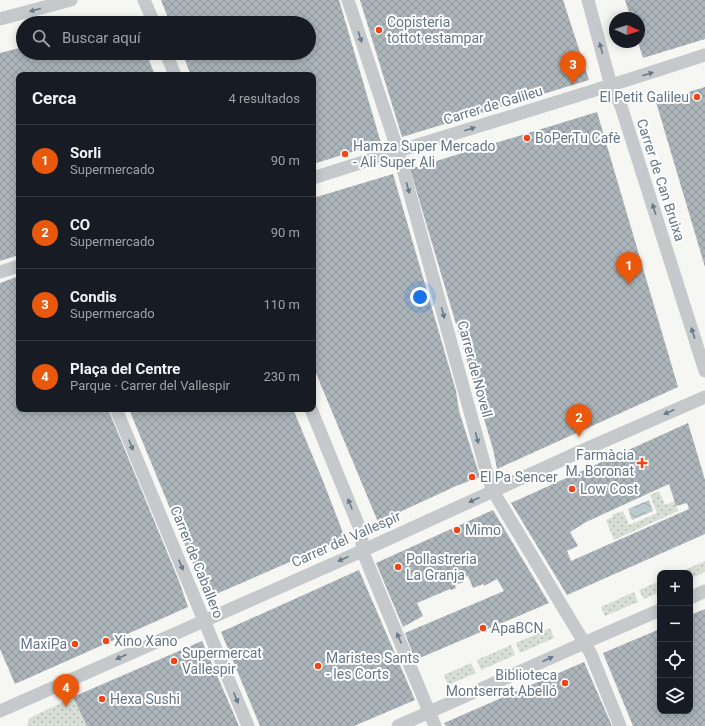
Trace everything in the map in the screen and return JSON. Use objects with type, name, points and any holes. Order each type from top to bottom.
[{"type":"street","points":[[0,19],[71,0]]},
{"type":"street","points":[[144,0],[151,16]]},
{"type":"street","name":"Carrer de Novell","points":[[348,0],[398,151],[493,491],[591,654],[620,726]]},
{"type":"street","name":"Carrer de Can Bruixa","points":[[588,0],[611,86],[621,106],[705,371]]},
{"type":"street","name":"Carrer de Galileu","points":[[316,177],[705,56]]},
{"type":"street","points":[[169,60],[174,72]]},
{"type":"street","points":[[0,272],[16,267]]},
{"type":"street","name":"Carrer del Vallespir","points":[[0,711],[600,442],[705,397]]},
{"type":"street","name":"Carrer de Caballero","points":[[117,412],[248,726]]},
{"type":"street","points":[[312,412],[362,534],[362,550],[435,726]]},
{"type":"street","points":[[693,597],[705,591]]},
{"type":"street","points":[[398,726],[657,611]]},
{"type":"shaded area","points":[[659,491],[665,505],[675,501],[678,511],[614,540],[606,520],[613,517],[612,515],[623,511],[629,525],[657,513],[650,495]]},
{"type":"shaded area","points":[[705,561],[705,572],[693,578],[693,570],[685,570]]},
{"type":"shaded area","points":[[657,582],[657,593],[644,599],[639,590]]},
{"type":"shaded area","points":[[634,592],[638,602],[605,616],[601,607]]},
{"type":"shaded area","points":[[550,628],[554,638],[520,653],[516,643]]},
{"type":"shaded area","points":[[511,645],[515,655],[481,670],[477,660]]},
{"type":"shaded area","points":[[471,663],[476,673],[448,685],[444,675]]},
{"type":"shaded area","points":[[73,697],[87,726],[27,726],[29,719],[32,717]]},
{"type":"water","points":[[649,500],[653,511],[632,520],[628,509]]},
{"type":"building","points":[[161,0],[339,0],[381,143],[316,163],[316,72],[190,72],[185,60],[316,60],[316,16],[167,16]]},
{"type":"building","points":[[360,0],[563,0],[589,80],[402,137]]},
{"type":"building","points":[[625,0],[705,0],[705,39],[643,58],[640,48],[645,48],[645,12],[629,12]]},
{"type":"building","points":[[16,49],[16,60],[149,60],[154,72],[16,72],[16,256],[0,261],[0,53]]},
{"type":"building","points":[[705,87],[705,267],[656,102]]},
{"type":"building","points":[[597,112],[678,387],[497,469],[493,449],[410,169]]},
{"type":"building","points":[[393,174],[456,391],[459,411],[480,477],[456,486],[378,522],[316,373],[316,197]]},
{"type":"building","points":[[16,277],[16,412],[109,412],[179,581],[188,607],[15,684],[0,649],[0,283]]},
{"type":"building","points":[[130,412],[294,412],[345,538],[207,598]]},
{"type":"building","points":[[688,423],[705,480],[705,534],[567,595],[511,503]],"holes":[[[669,484],[676,506],[687,503],[689,509],[571,561],[567,551],[578,546],[570,532],[586,522]]]},
{"type":"building","points":[[493,510],[549,603],[415,660],[405,633],[504,591],[497,579],[484,586],[483,584],[473,588],[468,576],[463,578],[464,582],[455,585],[456,588],[450,589],[417,603],[423,616],[403,627],[376,563]]},
{"type":"building","name":"Maristes Sants - les Corts","points":[[359,570],[415,700],[354,726],[260,726],[221,632]]},
{"type":"building","points":[[705,609],[705,726],[633,726],[603,653],[657,630],[657,714],[693,714],[693,614]]},
{"type":"building","points":[[202,641],[239,726],[87,726],[73,697]]},
{"type":"building","name":"Biblioteca Montserrat Abelló","points":[[584,662],[612,726],[446,726],[444,723]]},
{"type":"place","name":"Copisteria tottot estampar","points":[[379,30]]},
{"type":"place","name":"Condis","points":[[573,84]]},
{"type":"place","name":"El Petit Galileu","points":[[697,97]]},
{"type":"place","name":"BoPerTu Cafè","points":[[527,138]]},
{"type":"place","name":"Hamza Super Mercado - Ali Super Ali","points":[[345,154]]},
{"type":"place","name":"Sorli","points":[[629,285]]},
{"type":"place","name":"CO","points":[[579,437]]},
{"type":"place","name":"Farmàcia M. Boronat","points":[[642,463]]},
{"type":"place","name":"El Pa Sencer","points":[[472,477]]},
{"type":"place","name":"Low Cost","points":[[572,489]]},
{"type":"place","name":"Mimo","points":[[457,530]]},
{"type":"place","name":"Pollastreria La Granja","points":[[398,567]]},
{"type":"place","name":"ApaBCN","points":[[483,628]]},
{"type":"place","name":"Xino Xano","points":[[106,641]]},
{"type":"place","name":"MaxiPa","points":[[75,644]]},
{"type":"place","name":"Supermercat Vallespir","points":[[174,661]]},
{"type":"place","name":"Maristes Sants - les Corts","points":[[318,666]]},
{"type":"place","name":"Biblioteca Montserrat Abelló","points":[[565,683]]},
{"type":"place","name":"Hexa Sushi","points":[[102,699]]},
{"type":"place","name":"Plaça del Centre","points":[[66,707]]}]
